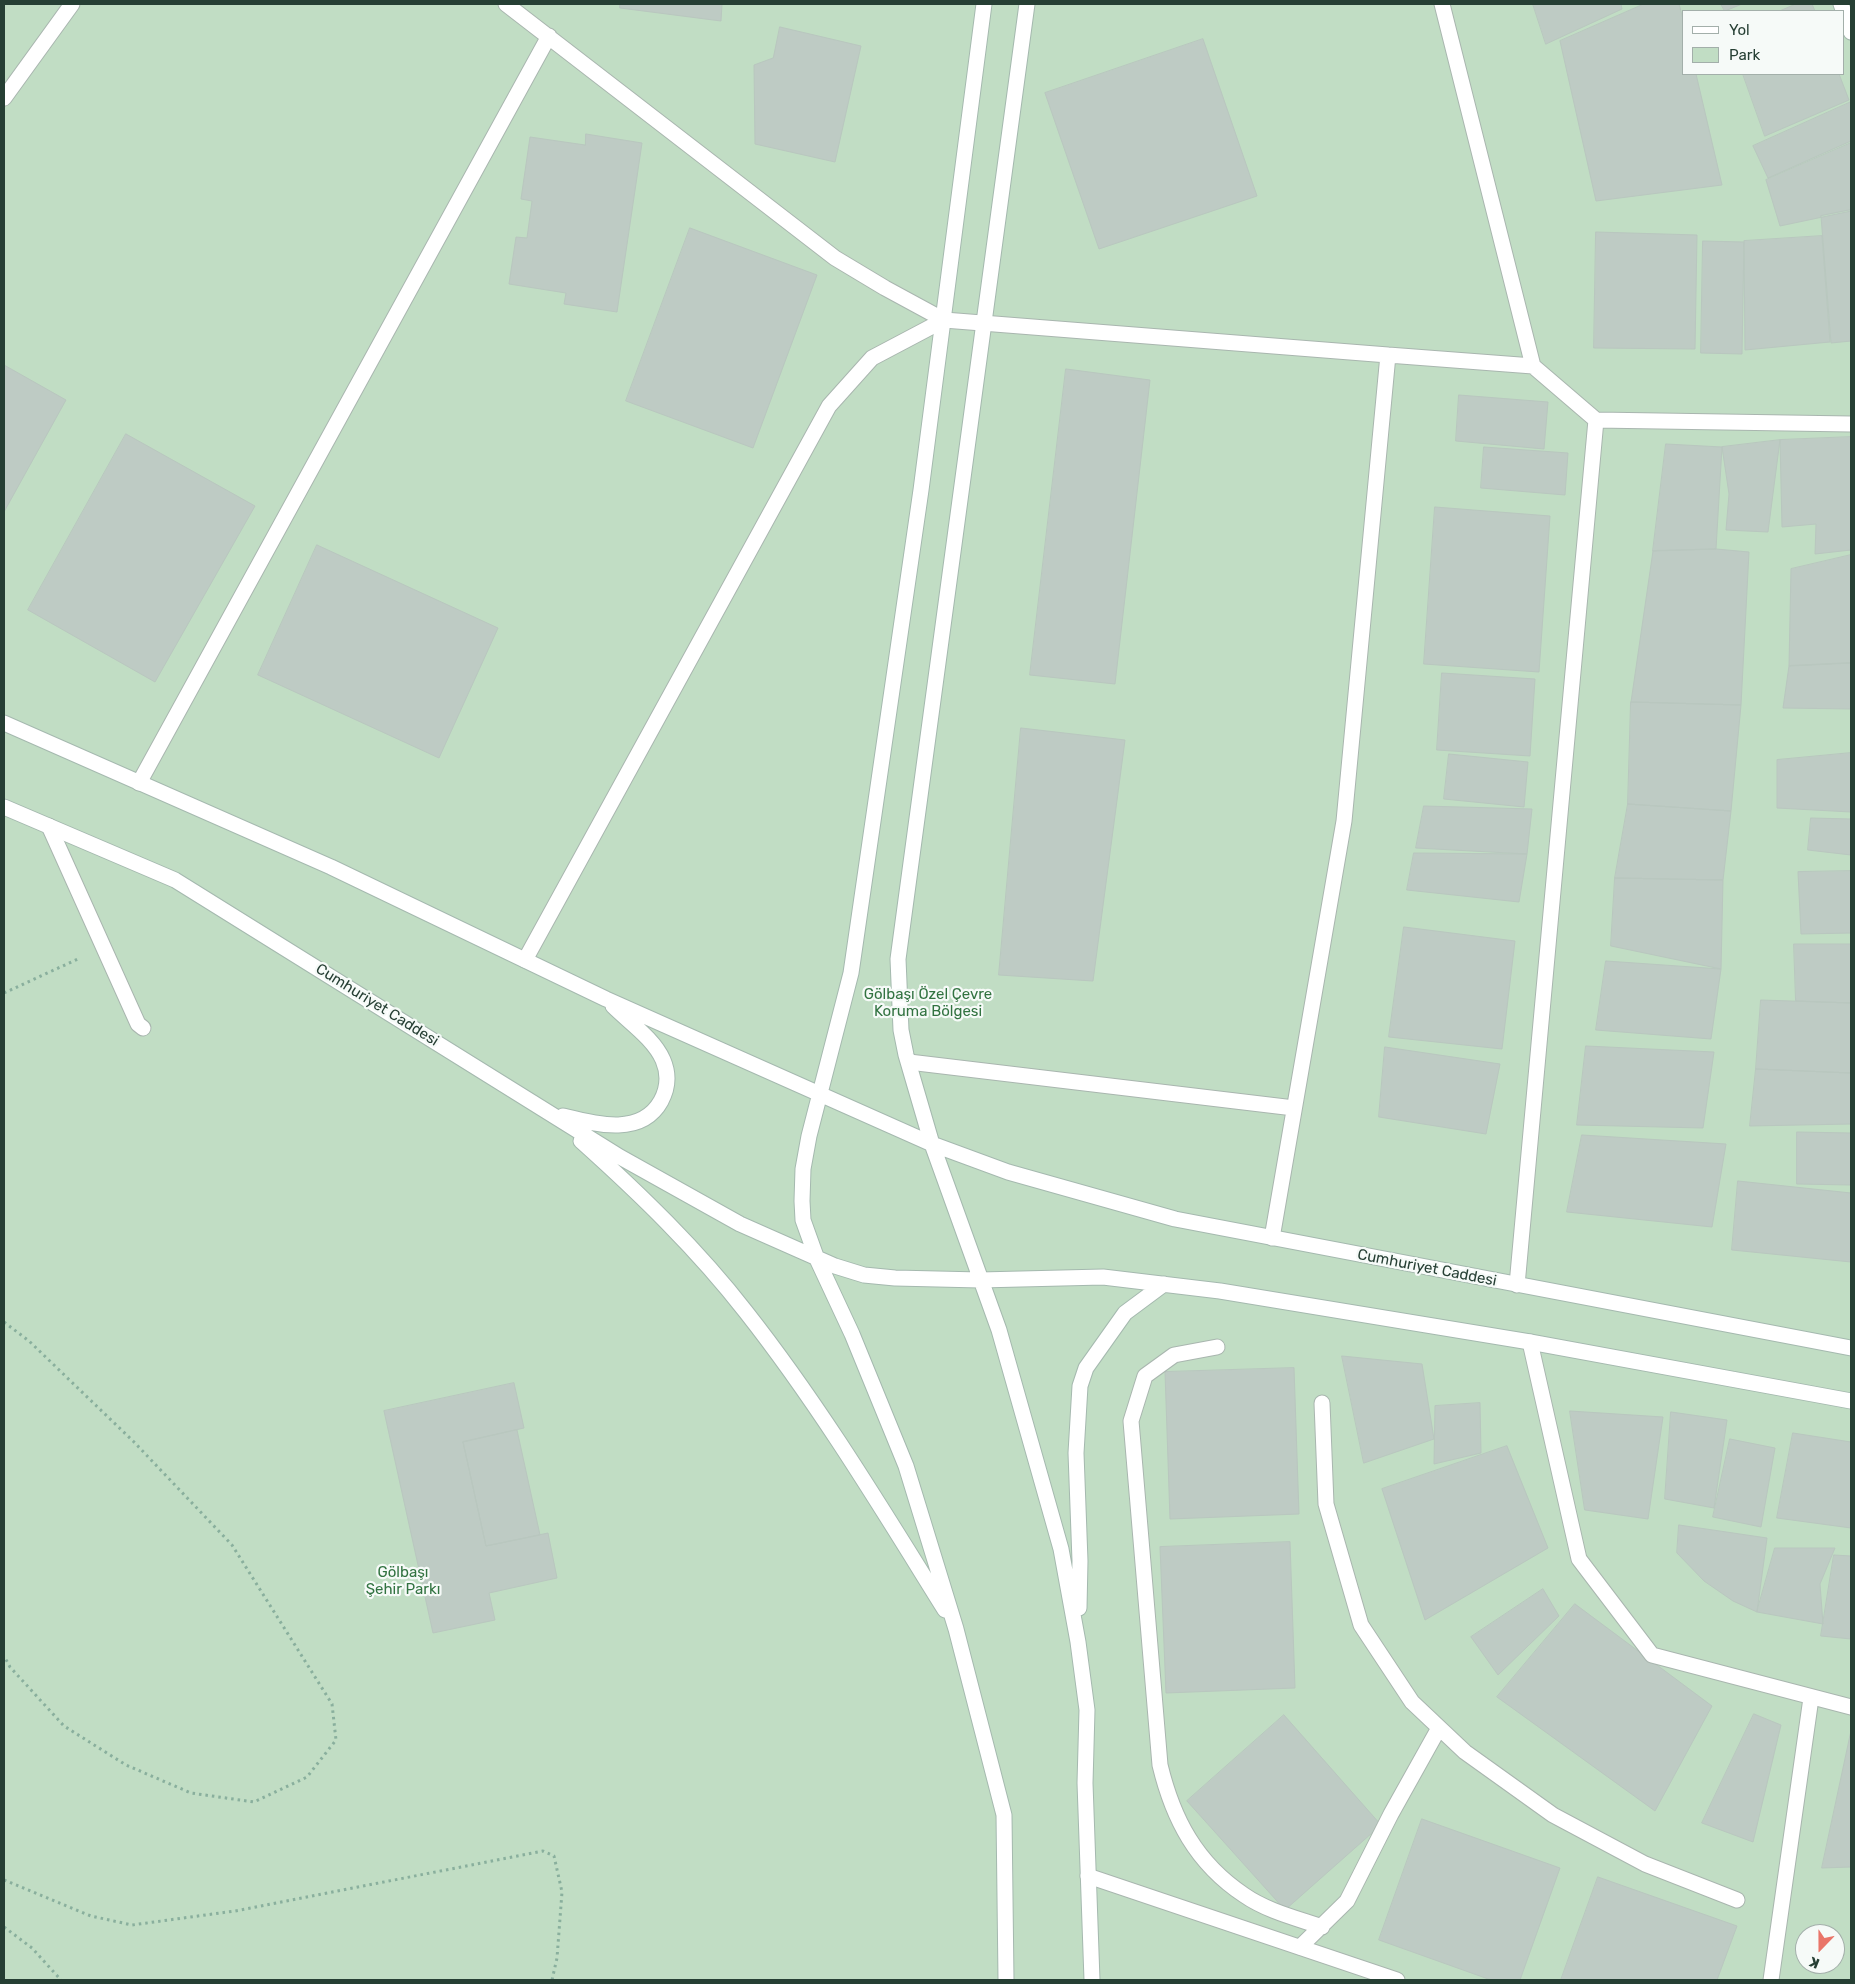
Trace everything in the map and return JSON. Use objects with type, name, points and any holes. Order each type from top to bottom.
[{"type":"street","points":[[4,95],[72,4]]},
{"type":"street","points":[[506,4],[835,258],[944,320],[1533,366]]},
{"type":"street","points":[[984,4],[944,320],[851,973],[818,1094],[803,1169],[802,1197],[803,1220],[817,1259],[852,1334],[906,1466],[956,1629],[1004,1815],[1006,1980]]},
{"type":"street","points":[[1027,4],[898,959],[901,1030],[909,1062],[932,1144],[999,1330],[1062,1549],[1078,1642],[1087,1710],[1085,1783],[1092,1980]]},
{"type":"street","points":[[1442,4],[1533,366],[1596,420],[1851,424]]},
{"type":"street","points":[[1845,15],[1851,32]]},
{"type":"street","points":[[139,783],[549,36]]},
{"type":"street","points":[[524,960],[829,406],[872,358],[944,320]]},
{"type":"street","points":[[1272,1238],[1344,821],[1388,355]]},
{"type":"street","points":[[1517,1285],[1596,420]]},
{"type":"street","points":[[4,723],[331,867],[606,999],[655,1048],[662,1059],[666,1072],[664,1095],[657,1109],[648,1117],[624,1125],[608,1126],[551,1113]]},
{"type":"street","name":"Cumhuriyet Caddesi","points":[[4,807],[175,880],[620,1157],[740,1224],[817,1259],[864,1275],[920,1280],[1103,1277],[1164,1284]]},
{"type":"street","points":[[49,826],[138,1024],[143,1028]]},
{"type":"street","name":"Cumhuriyet Caddesi","points":[[606,999],[932,1144],[1006,1171],[1086,1196],[1175,1219],[1851,1348]]},
{"type":"street","points":[[909,1062],[1294,1108]]},
{"type":"street","points":[[551,1113],[654,1208],[703,1260],[746,1311],[873,1494],[956,1629]]},
{"type":"street","points":[[1078,1642],[1080,1560],[1076,1453],[1080,1386],[1086,1368],[1125,1313],[1164,1284],[1220,1291],[1530,1342],[1851,1401]]},
{"type":"street","points":[[1530,1342],[1579,1559],[1652,1655],[1851,1707]]},
{"type":"street","points":[[1217,1347],[1174,1355],[1145,1376],[1132,1421],[1160,1765],[1175,1815],[1200,1856],[1221,1878],[1245,1896],[1273,1910],[1322,1927]]},
{"type":"street","points":[[1322,1403],[1326,1504],[1361,1625],[1412,1702],[1465,1752],[1552,1815],[1645,1864],[1737,1900]]},
{"type":"street","points":[[1770,1980],[1811,1698]]},
{"type":"street","points":[[1300,1948],[1347,1901],[1391,1814],[1439,1728]]},
{"type":"street","points":[[1088,1876],[1397,1980]]},
{"type":"path","points":[[4,993],[103,947]]},
{"type":"path","points":[[4,1322],[29,1341],[134,1442],[232,1545],[332,1704],[336,1740],[307,1777],[254,1802],[191,1793],[126,1765],[64,1726],[10,1667],[4,1656]]},
{"type":"path","points":[[4,1880],[90,1916],[132,1926],[235,1911],[543,1851],[554,1856],[562,1892],[552,1980]]},
{"type":"path","points":[[4,1928],[32,1948],[61,1980]]},
{"type":"green space","name":"Gölbaşı Özel Çevre Koruma Bölgesi","points":[[4,4],[1851,4],[1851,1980],[4,1980]]},
{"type":"building","points":[[620,4],[722,4],[721,21],[620,8]]},
{"type":"building","points":[[1533,4],[1621,4],[1622,9],[1546,44]]},
{"type":"building","points":[[1644,4],[1679,4],[1682,15],[1682,75],[1696,75],[1722,185],[1596,201],[1560,41]]},
{"type":"building","points":[[1721,4],[1742,4],[1727,10],[1724,10]]},
{"type":"building","points":[[1796,4],[1812,4],[1815,10],[1782,10]]},
{"type":"building","points":[[780,27],[861,46],[835,162],[755,144],[754,65],[773,58]]},
{"type":"building","points":[[1203,39],[1257,196],[1099,249],[1045,93]]},
{"type":"building","points":[[1743,75],[1839,75],[1849,100],[1765,136]]},
{"type":"building","points":[[1851,102],[1851,141],[1768,178],[1753,146]]},
{"type":"building","points":[[586,134],[642,143],[617,312],[564,304],[566,293],[509,284],[516,237],[527,238],[532,201],[521,199],[530,137],[585,145]]},
{"type":"building","points":[[1851,143],[1851,211],[1780,226],[1766,180]]},
{"type":"building","points":[[1851,210],[1851,341],[1831,343],[1821,216]]},
{"type":"building","points":[[690,228],[817,275],[753,448],[626,401]]},
{"type":"building","points":[[1596,232],[1697,235],[1695,349],[1594,348]]},
{"type":"building","points":[[1822,236],[1830,342],[1745,350],[1744,241]]},
{"type":"building","points":[[1703,241],[1744,242],[1742,354],[1701,353]]},
{"type":"building","points":[[4,365],[66,400],[4,512]]},
{"type":"building","points":[[1066,369],[1150,380],[1115,684],[1030,675]]},
{"type":"building","points":[[1459,395],[1548,402],[1544,449],[1456,441]]},
{"type":"building","points":[[126,434],[255,506],[155,682],[28,610]]},
{"type":"building","points":[[1851,437],[1851,550],[1815,554],[1816,524],[1782,527],[1780,440]]},
{"type":"building","points":[[1780,440],[1768,532],[1726,530],[1729,494],[1722,447]]},
{"type":"building","points":[[1666,444],[1722,447],[1716,549],[1653,551]]},
{"type":"building","points":[[1484,447],[1568,453],[1565,495],[1481,488]]},
{"type":"building","points":[[1435,507],[1550,516],[1539,672],[1424,664]]},
{"type":"building","points":[[317,545],[498,628],[439,758],[258,675]]},
{"type":"building","points":[[1716,549],[1749,552],[1741,705],[1631,702],[1653,551]]},
{"type":"building","points":[[1851,555],[1851,663],[1789,666],[1791,569]]},
{"type":"building","points":[[1851,663],[1851,709],[1783,708],[1789,666]]},
{"type":"building","points":[[1442,673],[1535,679],[1530,756],[1437,750]]},
{"type":"building","points":[[1631,702],[1741,705],[1731,811],[1628,804]]},
{"type":"building","points":[[1021,728],[1125,740],[1093,981],[999,975]]},
{"type":"building","points":[[1851,753],[1851,812],[1777,808],[1777,760]]},
{"type":"building","points":[[1449,754],[1528,762],[1524,807],[1444,799]]},
{"type":"building","points":[[1628,804],[1731,811],[1723,880],[1615,878]]},
{"type":"building","points":[[1424,806],[1532,809],[1527,854],[1416,848]]},
{"type":"building","points":[[1811,818],[1851,819],[1851,855],[1808,850]]},
{"type":"building","points":[[1414,853],[1527,854],[1519,902],[1407,890]]},
{"type":"building","points":[[1851,871],[1851,933],[1801,934],[1798,872]]},
{"type":"building","points":[[1615,878],[1723,880],[1721,969],[1611,946]]},
{"type":"building","points":[[1404,927],[1515,941],[1502,1049],[1389,1037]]},
{"type":"building","points":[[1794,944],[1851,944],[1851,1003],[1796,1001]]},
{"type":"building","points":[[1606,961],[1721,969],[1711,1039],[1596,1030]]},
{"type":"building","points":[[1761,1000],[1851,1003],[1851,1073],[1756,1069]]},
{"type":"building","points":[[1586,1046],[1714,1052],[1703,1128],[1577,1125]]},
{"type":"building","points":[[1385,1047],[1500,1064],[1486,1134],[1379,1117]]},
{"type":"building","points":[[1756,1069],[1851,1073],[1851,1124],[1750,1126]]},
{"type":"building","points":[[1797,1132],[1851,1133],[1851,1185],[1797,1184]]},
{"type":"building","points":[[1582,1135],[1726,1144],[1712,1227],[1567,1212]]},
{"type":"building","points":[[1738,1181],[1851,1193],[1851,1262],[1732,1250]]},
{"type":"building","points":[[1342,1356],[1422,1364],[1434,1439],[1364,1463]]},
{"type":"building","points":[[1294,1368],[1299,1514],[1170,1519],[1165,1372]]},
{"type":"building","points":[[514,1383],[524,1428],[463,1442],[486,1546],[548,1533],[557,1578],[489,1593],[495,1620],[433,1633],[384,1411]]},
{"type":"building","points":[[1480,1403],[1481,1453],[1434,1464],[1435,1406]]},
{"type":"building","points":[[1570,1411],[1663,1417],[1648,1519],[1585,1510]]},
{"type":"building","points":[[1671,1412],[1727,1420],[1714,1508],[1665,1499]]},
{"type":"building","points":[[517,1430],[540,1535],[486,1546],[463,1442]]},
{"type":"building","points":[[1793,1433],[1851,1442],[1851,1528],[1777,1518]]},
{"type":"building","points":[[1730,1439],[1775,1448],[1761,1527],[1713,1517]]},
{"type":"building","points":[[1507,1446],[1548,1548],[1425,1620],[1382,1489]]},
{"type":"building","points":[[1679,1525],[1767,1538],[1757,1612],[1733,1601],[1704,1581],[1677,1553]]},
{"type":"building","points":[[1290,1542],[1295,1688],[1166,1693],[1160,1547]]},
{"type":"building","points":[[1775,1548],[1835,1548],[1820,1584],[1823,1624],[1757,1612]]},
{"type":"building","points":[[1834,1555],[1851,1556],[1851,1639],[1821,1636]]},
{"type":"building","points":[[1543,1589],[1559,1616],[1498,1675],[1471,1637]]},
{"type":"building","points":[[1575,1604],[1712,1706],[1655,1811],[1497,1697]]},
{"type":"building","points":[[1754,1714],[1781,1725],[1753,1842],[1702,1823]]},
{"type":"building","points":[[1284,1715],[1381,1825],[1285,1910],[1187,1801]]},
{"type":"building","points":[[1851,1731],[1851,1867],[1822,1868]]},
{"type":"building","points":[[1422,1819],[1560,1868],[1520,1980],[1491,1980],[1379,1940]]},
{"type":"building","points":[[1598,1877],[1737,1926],[1717,1980],[1561,1980]]},
{"type":"park label","name":"Gölbaşı Şehir Parkı","points":[[403,1582]]}]
